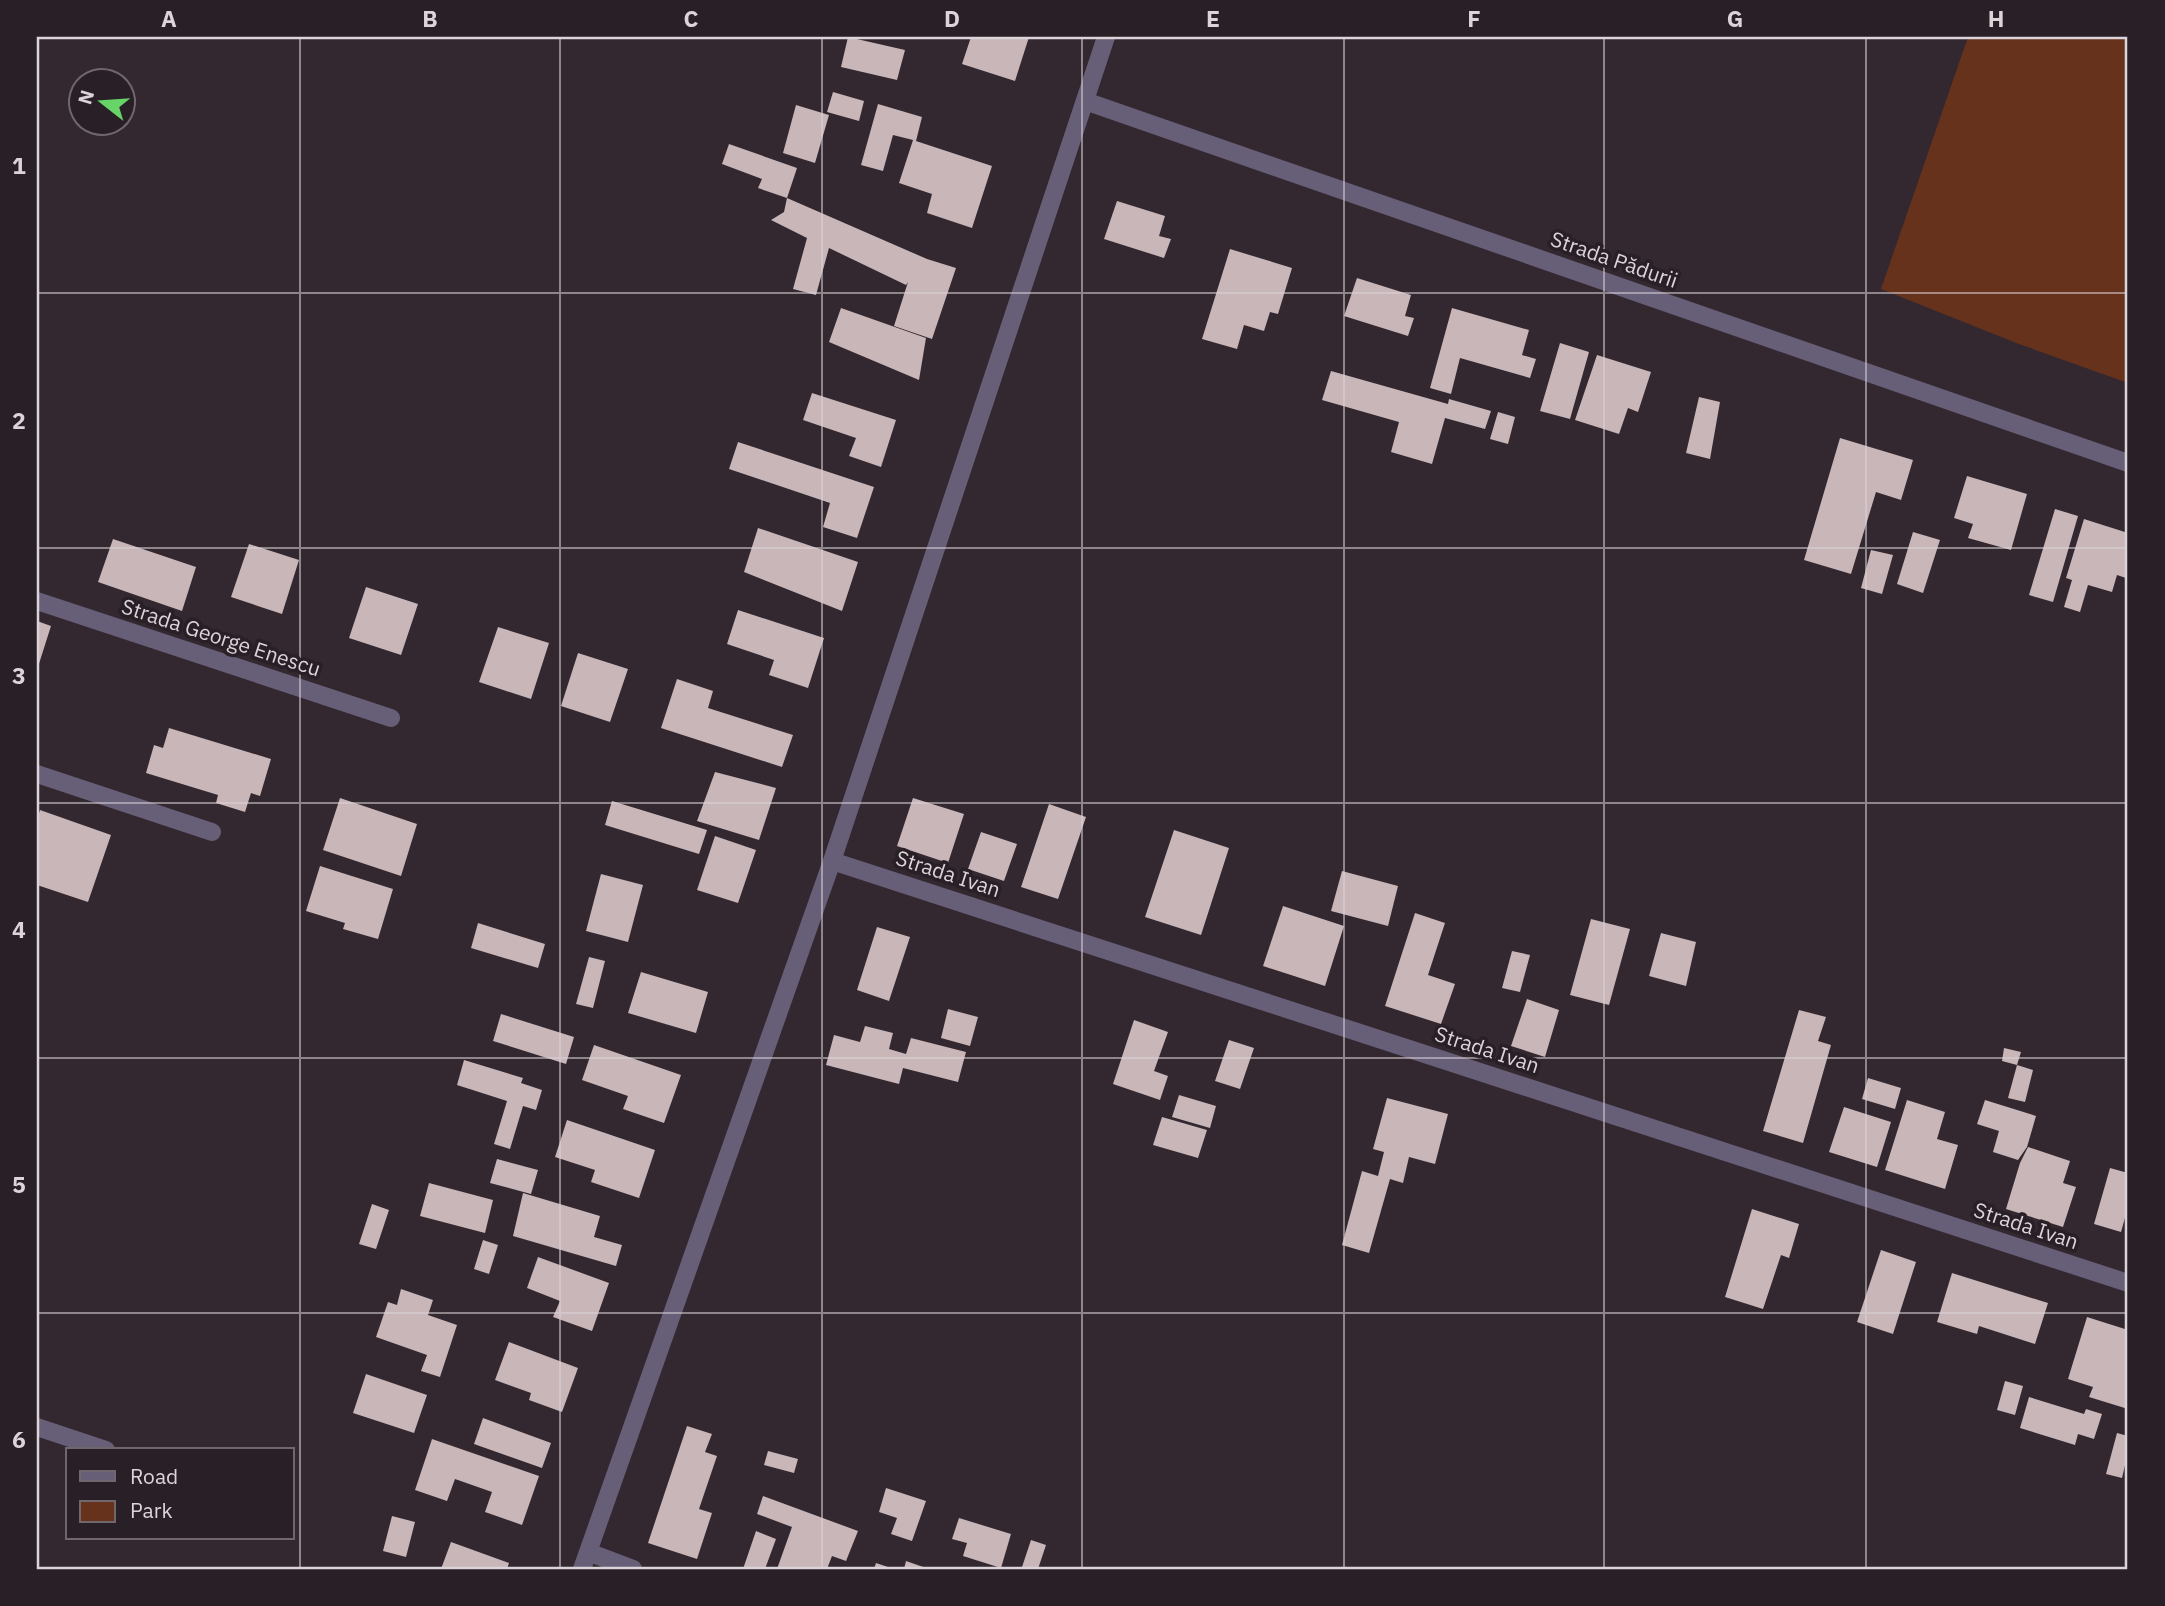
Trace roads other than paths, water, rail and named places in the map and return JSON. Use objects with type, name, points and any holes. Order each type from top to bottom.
[{"type":"street","points":[[633,1569],[585,1561],[832,860],[1107,37]]},
{"type":"street","name":"Strada Pădurii","points":[[1085,101],[2128,463]]},
{"type":"street","name":"Strada George Enescu","points":[[37,601],[391,718]]},
{"type":"street","points":[[37,774],[212,832]]},
{"type":"street","name":"Strada Ivan","points":[[832,860],[2128,1283]]},
{"type":"street","points":[[37,1427],[100,1448]]}]
